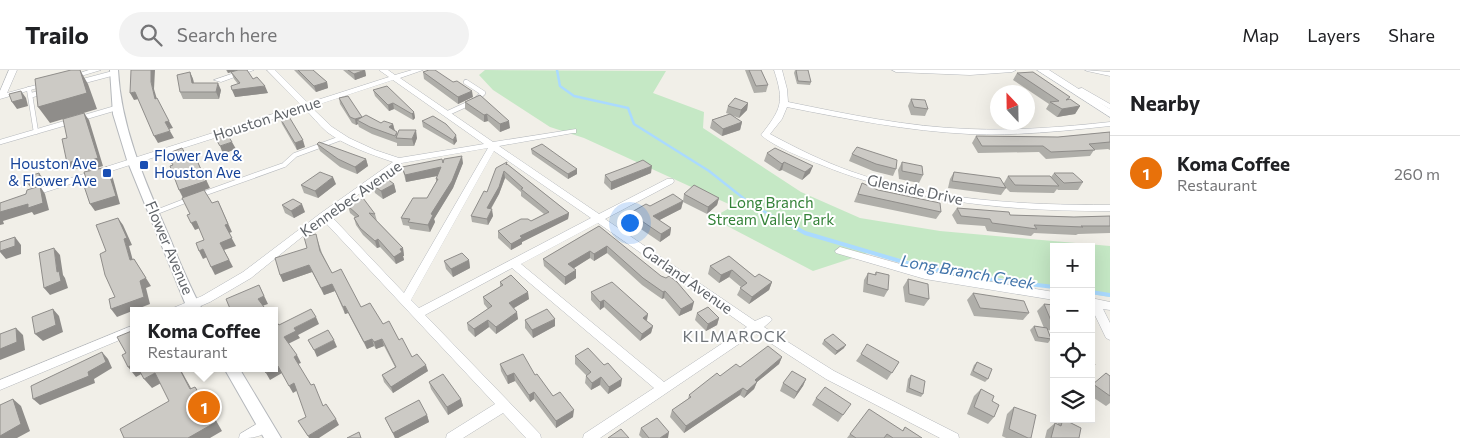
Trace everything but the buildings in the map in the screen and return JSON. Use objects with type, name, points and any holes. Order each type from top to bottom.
[{"type":"main road","points":[[1042,70],[1110,114]]},
{"type":"street","points":[[0,97],[13,70]]},
{"type":"street","points":[[0,97],[31,92],[97,70]]},
{"type":"street","points":[[218,80],[250,70]]},
{"type":"street","points":[[271,70],[329,129],[358,147],[399,161]]},
{"type":"street","name":"Garland Avenue","points":[[384,70],[600,219],[760,323],[830,375],[953,438]]},
{"type":"street","name":"Houston Avenue","points":[[18,198],[419,70]]},
{"type":"street","points":[[778,70],[784,86],[785,104],[941,129],[991,132],[1042,131],[1110,124]]},
{"type":"street","points":[[896,70],[970,73],[1012,70]]},
{"type":"street","points":[[1089,70],[1110,74]]},
{"type":"street","name":"Flower Avenue","points":[[114,71],[113,90],[116,108],[153,213],[194,307]]},
{"type":"street","points":[[1074,90],[1082,90],[1110,107]]},
{"type":"street","name":"Glenside Drive","points":[[785,104],[778,120],[765,135],[842,172],[891,188],[943,199],[1009,207],[1110,208]]},
{"type":"street","name":"Kennebec Avenue","points":[[196,307],[248,275],[324,215],[399,161],[573,132]]},
{"type":"street","points":[[405,300],[492,146]]},
{"type":"street","points":[[417,314],[670,181]]},
{"type":"street","points":[[324,215],[535,438]]},
{"type":"street","points":[[840,251],[925,275],[1050,295]]},
{"type":"street","points":[[514,264],[663,388]]},
{"type":"street","points":[[1095,303],[1110,306]]},
{"type":"street","points":[[1095,307],[1110,335]]},
{"type":"street","points":[[589,438],[760,323]]},
{"type":"street","points":[[0,385],[130,331]]},
{"type":"street","points":[[233,372],[269,432],[245,438]]},
{"type":"street","points":[[452,438],[503,406]]},
{"type":"lane","points":[[78,83],[114,71]]},
{"type":"lane","points":[[448,113],[478,99],[484,93],[466,82]]},
{"type":"lane","points":[[36,132],[31,92],[50,90]]},
{"type":"lane","points":[[0,142],[116,108]]},
{"type":"lane","points":[[153,213],[284,165],[294,155],[342,138]]},
{"type":"green space","name":"Long Branch Stream Valley Park","points":[[485,70],[666,71],[653,93],[704,112],[703,128],[801,192],[860,218],[940,231],[1076,243],[1050,243],[1050,287],[868,253],[813,271],[712,218],[733,206],[584,138],[550,127],[493,90],[479,75]]},
{"type":"green space","name":"Long Branch Stream Valley Park","points":[[1095,245],[1110,246],[1110,297],[1095,295]]},
{"type":"waterway","name":"Long Branch Creek","points":[[557,70],[560,86],[574,96],[628,108],[634,124],[709,171],[752,205],[793,227]]},
{"type":"waterway","name":"Long Branch Creek","points":[[791,225],[805,233],[917,266],[978,278],[1050,287]]},
{"type":"waterway","name":"Long Branch Creek","points":[[1095,293],[1110,295]]},
{"type":"place","name":"Flower Ave & Houston Ave","points":[[144,165]]},
{"type":"place","name":"Houston Ave & Flower Ave","points":[[107,173]]},
{"type":"place","name":"Koma Coffee","points":[[204,407]]},
{"type":"district","name":"KILMAROCK","points":[[735,336]]}]
